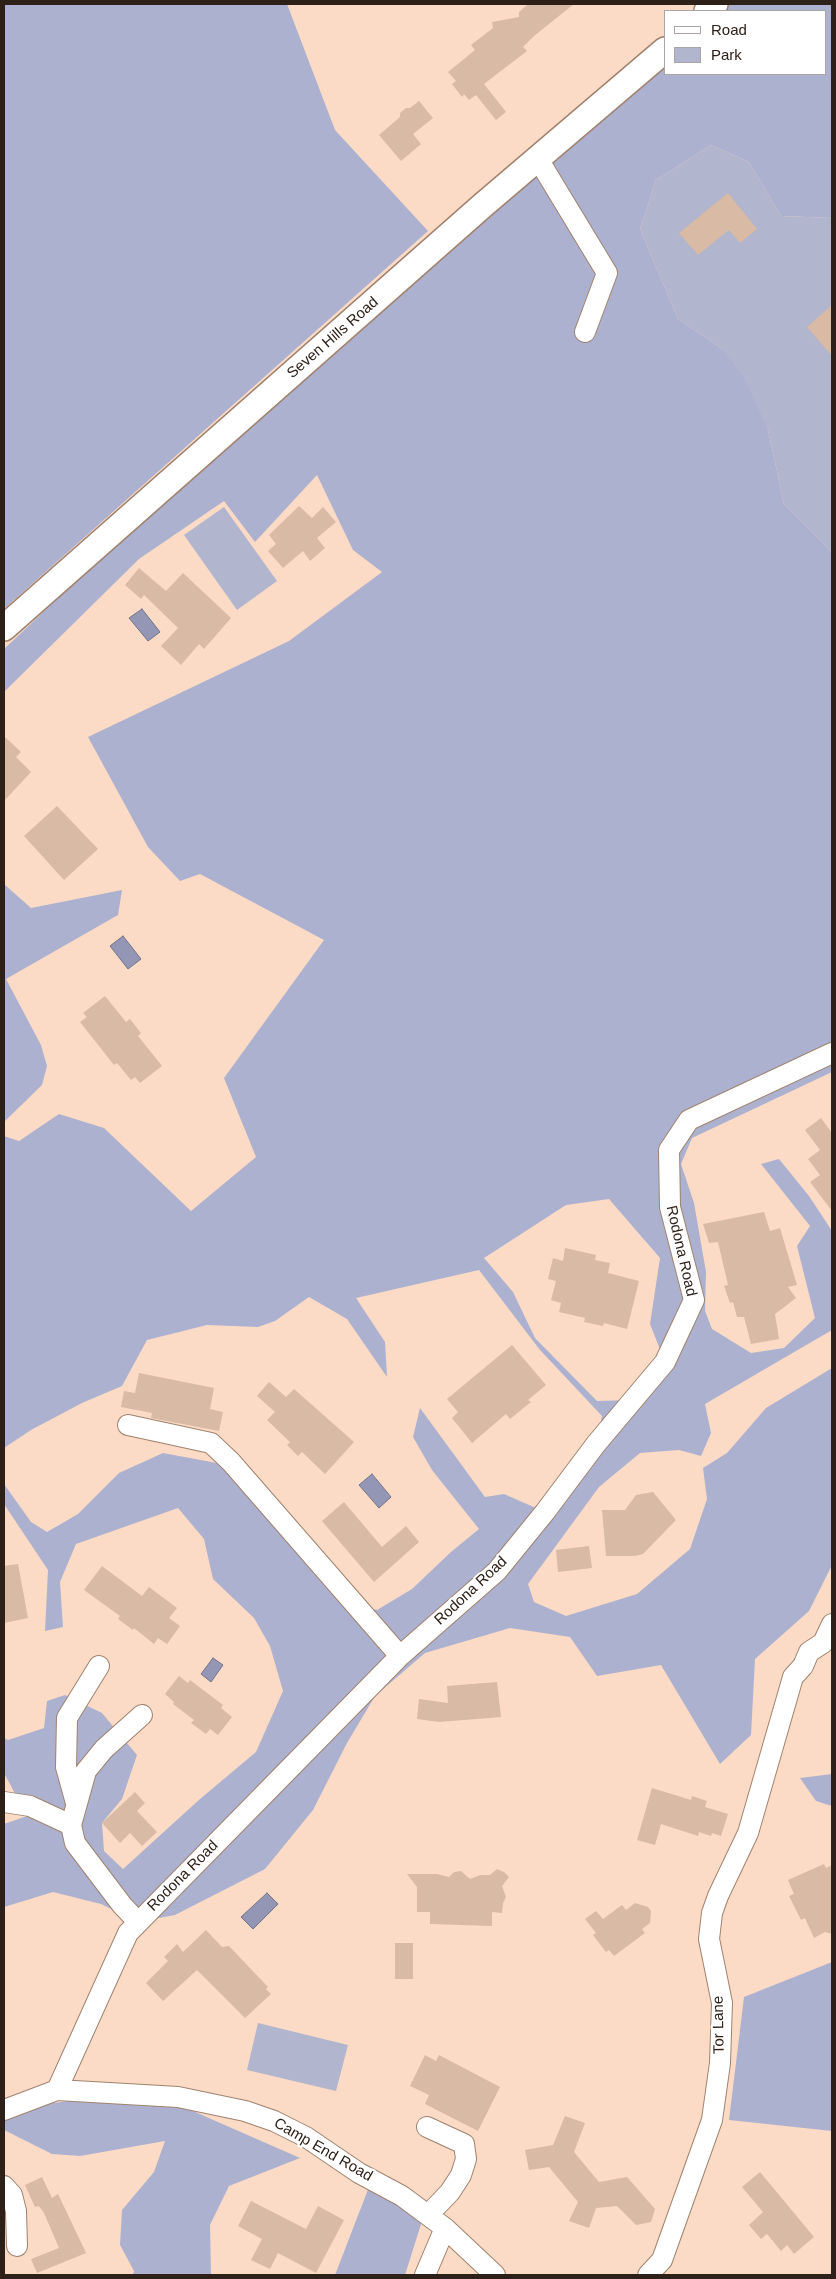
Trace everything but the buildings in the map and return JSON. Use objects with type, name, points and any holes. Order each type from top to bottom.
[{"type":"main road","name":"Seven Hills Road","points":[[4,628],[538,159],[664,51]]},
{"type":"street","points":[[538,159],[607,273],[585,332]]},
{"type":"street","name":"Rodona Road","points":[[57,2090],[128,1933],[400,1656],[497,1571],[545,1512],[596,1444],[665,1362],[694,1300],[670,1207],[669,1150],[689,1120],[832,1053]]},
{"type":"street","points":[[128,1425],[211,1443],[231,1462],[400,1656]]},
{"type":"street","name":"Tor Lane","points":[[648,2275],[662,2260],[712,2120],[720,2062],[722,2003],[714,1973],[709,1927],[718,1896],[748,1833],[792,1677],[803,1666],[809,1652],[822,1643],[832,1624]]},
{"type":"street","points":[[76,1805],[66,1767],[67,1718],[99,1666]]},
{"type":"street","points":[[138,1922],[122,1905],[75,1843],[71,1825],[86,1771],[104,1749],[142,1715]]},
{"type":"street","points":[[4,1802],[30,1806],[71,1825]]},
{"type":"street","name":"Camp End Road","points":[[4,2110],[57,2090],[161,2095],[246,2111],[274,2121],[306,2137],[359,2173],[402,2196],[445,2228],[495,2275]]},
{"type":"street","points":[[427,2127],[464,2144],[466,2159],[461,2176],[450,2192],[428,2214]]},
{"type":"street","points":[[4,2186],[12,2195],[16,2211],[18,2246]]},
{"type":"street","points":[[425,2275],[445,2228]]},
{"type":"green space","points":[[711,145],[749,162],[781,216],[832,218],[832,552],[784,504],[768,430],[721,348],[678,319],[640,229],[656,180]]},
{"type":"green space","points":[[224,507],[277,581],[237,610],[184,535]]},
{"type":"green space","points":[[258,2023],[348,2045],[336,2091],[247,2070]]},
{"type":"shaded area","points":[[4,4],[287,4],[335,130],[428,231],[4,609]]},
{"type":"shaded area","points":[[729,4],[832,4],[832,218],[781,216],[749,162],[711,145],[656,180],[640,229],[678,319],[721,348],[744,378],[768,430],[784,504],[832,552],[832,1072],[692,1138],[681,1164],[694,1203],[706,1272],[705,1311],[712,1329],[751,1353],[784,1348],[815,1318],[797,1246],[810,1226],[761,1164],[779,1159],[809,1196],[832,1231],[832,1330],[705,1404],[711,1433],[701,1456],[679,1450],[640,1453],[599,1487],[528,1584],[534,1602],[566,1616],[637,1594],[690,1549],[707,1499],[703,1468],[727,1453],[766,1408],[832,1368],[832,1565],[809,1611],[755,1659],[751,1735],[720,1764],[661,1665],[597,1676],[570,1637],[510,1628],[425,1653],[375,1696],[347,1743],[313,1810],[265,1869],[175,1915],[138,1922],[101,1904],[53,1892],[4,1907],[4,1824],[27,1816],[4,1773],[4,1738],[8,1740],[44,1728],[47,1701],[65,1695],[102,1713],[137,1755],[122,1799],[102,1823],[104,1851],[123,1869],[200,1799],[256,1752],[283,1691],[270,1646],[254,1618],[213,1579],[204,1539],[178,1508],[76,1544],[60,1582],[63,1627],[45,1631],[48,1570],[4,1504],[4,1484],[31,1522],[47,1532],[78,1514],[119,1473],[163,1453],[222,1464],[352,1604],[377,1610],[412,1589],[451,1552],[479,1529],[432,1470],[413,1437],[420,1408],[485,1497],[504,1494],[545,1512],[596,1444],[602,1416],[540,1350],[479,1270],[356,1298],[385,1342],[387,1377],[347,1319],[309,1297],[275,1321],[258,1327],[207,1325],[147,1340],[122,1386],[82,1403],[31,1430],[4,1448],[4,1136],[19,1141],[59,1114],[104,1128],[191,1211],[256,1157],[224,1078],[324,940],[200,874],[180,881],[148,847],[88,737],[289,641],[382,572],[353,550],[317,475],[255,542],[224,501],[139,559],[4,692],[4,649],[120,540],[308,372],[573,146],[664,64],[664,75],[826,75],[826,10],[722,10]],"holes":[[[609,1199],[660,1258],[650,1324],[665,1362],[631,1400],[597,1401],[535,1338],[513,1292],[484,1258],[566,1205]]]},
{"type":"shaded area","points":[[142,609],[160,632],[148,641],[129,618]]},
{"type":"shaded area","points":[[4,884],[31,908],[122,890],[118,915],[6,979],[41,1045],[47,1066],[42,1085],[4,1122]]},
{"type":"shaded area","points":[[123,936],[141,959],[128,969],[110,946]]},
{"type":"shaded area","points":[[372,1474],[391,1497],[379,1508],[359,1485]]},
{"type":"shaded area","points":[[213,1658],[223,1665],[211,1682],[201,1674]]},
{"type":"shaded area","points":[[832,1774],[832,1806],[816,1801],[800,1778]]},
{"type":"shaded area","points":[[267,1893],[278,1904],[253,1929],[241,1917]]},
{"type":"shaded area","points":[[832,1962],[832,2131],[729,2120],[744,1997]]},
{"type":"shaded area","points":[[108,2096],[186,2108],[300,2158],[229,2186],[210,2225],[211,2275],[133,2275],[134,2271],[120,2245],[122,2210],[154,2172],[165,2141],[80,2156],[52,2154],[4,2130],[4,2119],[38,2105]]},
{"type":"shaded area","points":[[369,2187],[422,2221],[405,2275],[335,2275]]}]
